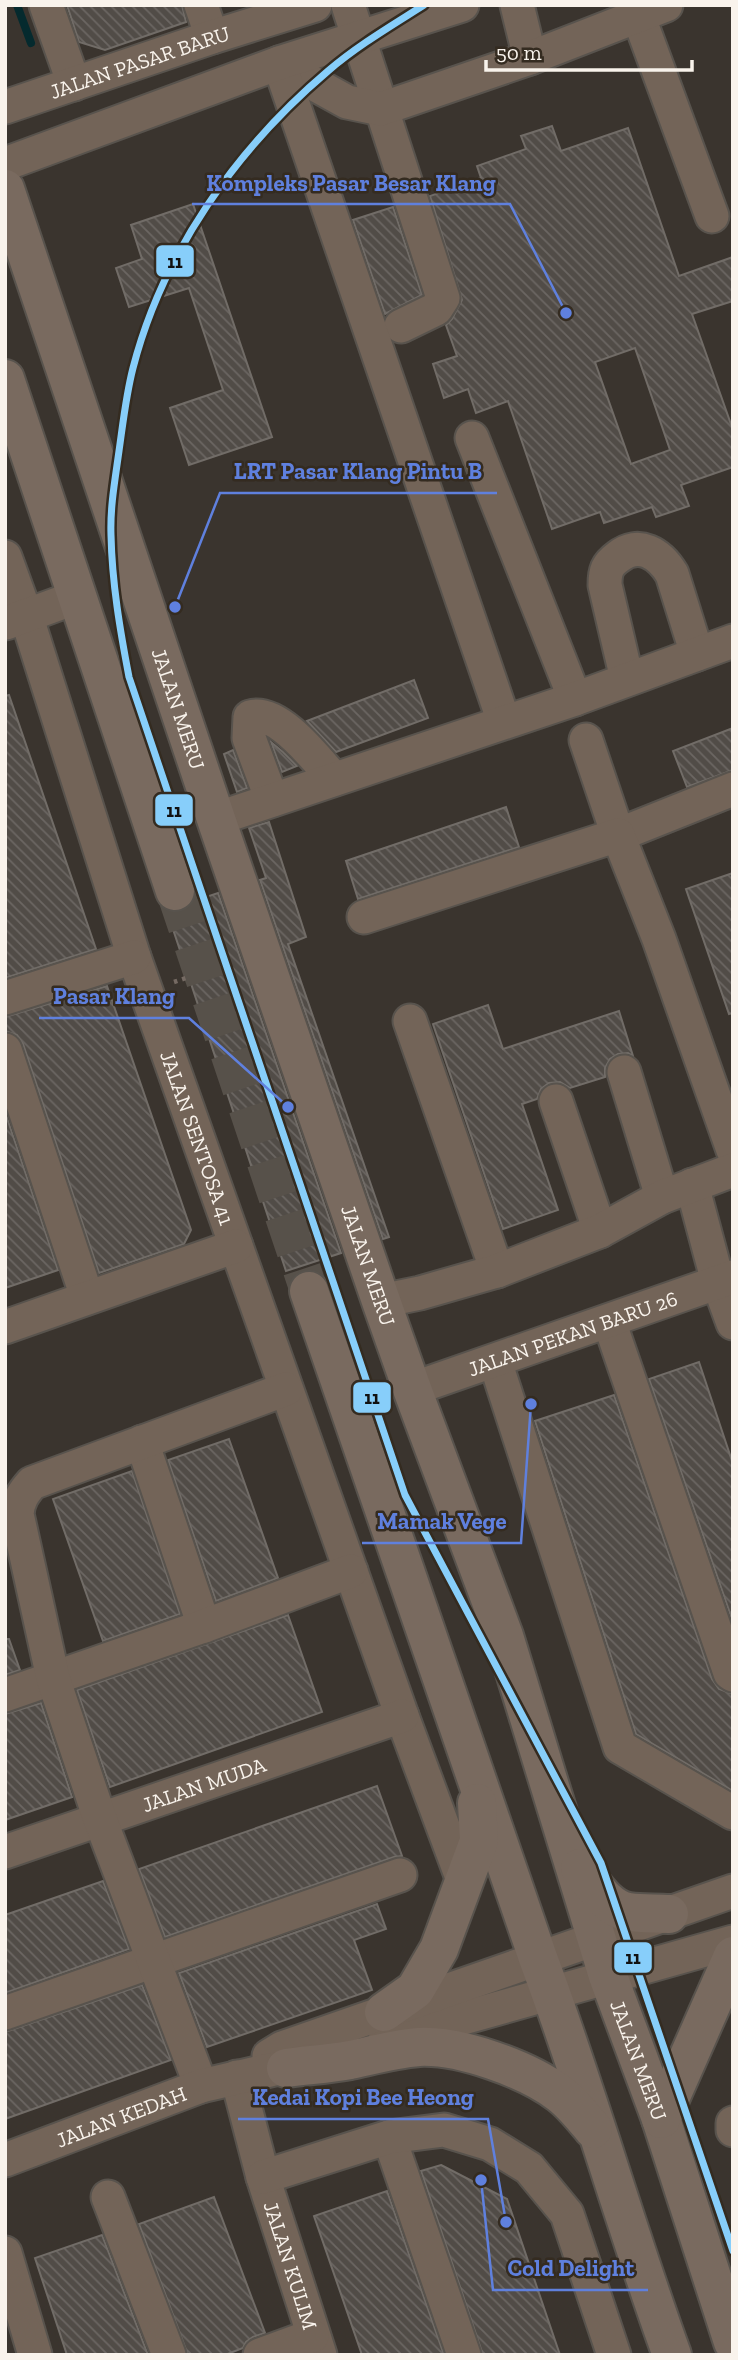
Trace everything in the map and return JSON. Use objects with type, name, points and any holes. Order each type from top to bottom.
[{"type":"highway","name":"JALAN MERU","points":[[5,188],[381,1301],[504,1636],[608,1976],[660,2119],[733,2342]]},
{"type":"highway","points":[[5,379],[175,891]]},
{"type":"highway","points":[[309,1291],[538,1958],[568,2038],[640,2267]]},
{"type":"highway","points":[[384,2012],[415,1990],[439,1949],[479,1841],[477,1780]]},
{"type":"highway","points":[[574,1861],[608,1902],[620,1910],[668,1913]]},
{"type":"highway","points":[[660,2119],[733,1956]]},
{"type":"highway","points":[[286,2068],[347,2061],[400,2049],[423,2047],[469,2054],[516,2070],[560,2094],[578,2111],[598,2137],[672,2355]]},
{"type":"street","points":[[46,5],[74,84]]},
{"type":"street","points":[[201,5],[212,37]]},
{"type":"street","name":"JALAN PASAR BARU","points":[[5,107],[315,5]]},
{"type":"street","points":[[348,5],[443,298],[436,309],[401,326]]},
{"type":"street","points":[[5,164],[285,61],[462,5]]},
{"type":"street","points":[[517,5],[530,58]]},
{"type":"street","points":[[285,61],[309,81],[348,102],[381,109],[530,58],[652,10],[712,216]]},
{"type":"street","points":[[285,61],[504,722]]},
{"type":"street","points":[[472,438],[575,699]]},
{"type":"street","points":[[627,679],[605,585],[609,564],[623,552],[640,548],[656,554],[666,564],[672,574],[697,654]]},
{"type":"street","name":"JALAN SENTOSA 41","points":[[5,557],[16,619],[286,1390],[464,1883]]},
{"type":"street","points":[[16,619],[76,597]]},
{"type":"street","points":[[216,819],[575,699],[733,641]]},
{"type":"street","points":[[272,800],[249,738],[250,717],[258,714],[302,742],[334,779]]},
{"type":"street","points":[[586,740],[733,1150]]},
{"type":"street","points":[[365,917],[618,835],[733,789]]},
{"type":"street","points":[[5,998],[134,957]]},
{"type":"street","points":[[410,1021],[496,1270]]},
{"type":"street","points":[[5,1050],[87,1297]]},
{"type":"street","points":[[624,1072],[662,1196]]},
{"type":"street","points":[[556,1101],[600,1231]]},
{"type":"street","points":[[381,1301],[421,1293],[496,1270],[600,1231],[662,1196],[733,1170]]},
{"type":"street","points":[[692,1185],[725,1280],[733,1323]]},
{"type":"street","points":[[5,1327],[236,1246]]},
{"type":"street","name":"JALAN PEKAN BARU 26","points":[[412,1389],[725,1280]]},
{"type":"street","points":[[609,1321],[730,1674],[733,1675]]},
{"type":"street","points":[[495,1361],[620,1747],[733,1813]]},
{"type":"street","points":[[201,2086],[100,1819],[53,1678],[17,1514],[18,1503],[32,1483],[286,1390]]},
{"type":"street","points":[[142,1442],[204,1626]]},
{"type":"street","points":[[5,1695],[204,1626],[351,1571]]},
{"type":"street","name":"JALAN MUDA","points":[[5,1852],[402,1716]]},
{"type":"street","points":[[5,2012],[400,1875]]},
{"type":"street","points":[[237,2077],[282,2048],[733,1891]]},
{"type":"street","name":"JALAN KEDAH","points":[[5,2160],[201,2086],[286,2068],[733,1942]]},
{"type":"street","name":"JALAN KULIM","points":[[237,2077],[263,2177],[316,2345]]},
{"type":"street","points":[[733,2123],[733,2130]]},
{"type":"street","points":[[263,2177],[389,2137],[444,2130],[490,2144],[529,2168],[567,2214],[614,2355]]},
{"type":"street","points":[[389,2137],[464,2355]]},
{"type":"street","points":[[108,2197],[169,2355]]},
{"type":"street","points":[[5,2253],[35,2355]]},
{"type":"street","points":[[260,2355],[316,2345]]},
{"type":"building","points":[[67,5],[182,5],[186,22],[105,50],[79,42]]},
{"type":"building","points":[[552,126],[561,151],[628,128],[679,276],[733,257],[733,301],[692,314],[733,430],[733,467],[681,485],[689,506],[656,517],[652,507],[604,523],[600,512],[552,529],[508,401],[476,413],[468,389],[444,398],[433,364],[457,356],[446,325],[462,300],[430,196],[481,178],[477,166],[526,149],[521,136]],"holes":[[[635,348],[670,450],[631,464],[595,362]]]},
{"type":"building","points":[[193,204],[272,437],[189,465],[170,408],[223,390],[189,288],[129,307],[116,268],[142,259],[131,225]]},
{"type":"building","points":[[393,207],[422,295],[385,314],[353,220]]},
{"type":"building","points":[[414,680],[428,718],[336,752],[307,721]]},
{"type":"building","points":[[9,695],[96,949],[5,978],[5,696]]},
{"type":"building","points":[[733,728],[733,770],[687,787],[673,751]]},
{"type":"building","points":[[271,742],[283,752],[297,766],[282,772]]},
{"type":"building","points":[[233,750],[247,788],[237,792],[224,754]]},
{"type":"building","points":[[506,807],[519,847],[358,899],[346,861]]},
{"type":"building","points":[[269,822],[306,937],[288,944],[389,1237],[383,1239],[260,880],[266,878],[249,828]]},
{"type":"building","points":[[733,873],[733,1013],[729,1014],[686,889]]},
{"type":"building","points":[[218,893],[341,1253],[286,1271],[167,911],[183,911],[194,901]]},
{"type":"building","points":[[107,986],[191,1230],[184,1244],[99,1273],[23,1044],[17,1035],[5,1031],[5,1017]]},
{"type":"building","points":[[488,1005],[503,1049],[619,1011],[633,1056],[628,1053],[618,1054],[610,1059],[605,1068],[605,1077],[570,1088],[560,1082],[549,1083],[541,1089],[537,1099],[522,1104],[558,1210],[503,1229],[433,1024]]},
{"type":"building","points":[[5,1112],[58,1270],[5,1288]]},
{"type":"building","points":[[699,1362],[733,1464],[733,1622],[649,1379]]},
{"type":"building","points":[[614,1395],[712,1679],[719,1689],[733,1694],[733,1791],[636,1734],[535,1421]]},
{"type":"building","points":[[229,1439],[278,1578],[216,1601],[168,1460]]},
{"type":"building","points":[[132,1471],[180,1614],[103,1641],[53,1499]]},
{"type":"building","points":[[288,1615],[322,1712],[110,1787],[77,1690]]},
{"type":"building","points":[[5,1639],[9,1639],[20,1670],[5,1675]]},
{"type":"building","points":[[41,1703],[72,1797],[5,1820],[5,1714]]},
{"type":"building","points":[[377,1786],[402,1856],[165,1937],[139,1869]]},
{"type":"building","points":[[103,1881],[129,1949],[5,1993],[5,1915]]},
{"type":"building","points":[[377,1904],[386,1929],[354,1940],[372,1990],[207,2047],[179,1973]]},
{"type":"building","points":[[142,1985],[171,2060],[5,2119],[5,2032]]},
{"type":"building","points":[[441,2165],[507,2199],[560,2355],[483,2355],[421,2171]]},
{"type":"building","points":[[387,2191],[444,2355],[362,2355],[314,2216]]},
{"type":"building","points":[[214,2197],[265,2333],[253,2337],[243,2348],[225,2355],[188,2355],[139,2224]]},
{"type":"building","points":[[102,2235],[148,2355],[67,2355],[35,2258]]},
{"type":"waterway","points":[[17,5],[31,43]]},
{"type":"tunnel","points":[[175,891],[309,1291]]},
{"type":"transit line","name":"11","points":[[424,5],[374,36],[339,62],[263,134],[234,168],[208,205],[163,283],[133,368],[123,420],[111,525],[117,606],[129,677],[405,1495],[601,1863],[733,2251]]},
{"type":"place","name":"Kompleks Pasar Besar Klang","points":[[566,313]]},
{"type":"place","name":"LRT Pasar Klang Pintu B","points":[[175,607]]},
{"type":"place","name":"Pasar Klang","points":[[288,1107]]},
{"type":"place","name":"Mamak Vege","points":[[531,1404]]},
{"type":"place","name":"Cold Delight","points":[[481,2180]]},
{"type":"place","name":"Kedai Kopi Bee Heong","points":[[506,2222]]}]
